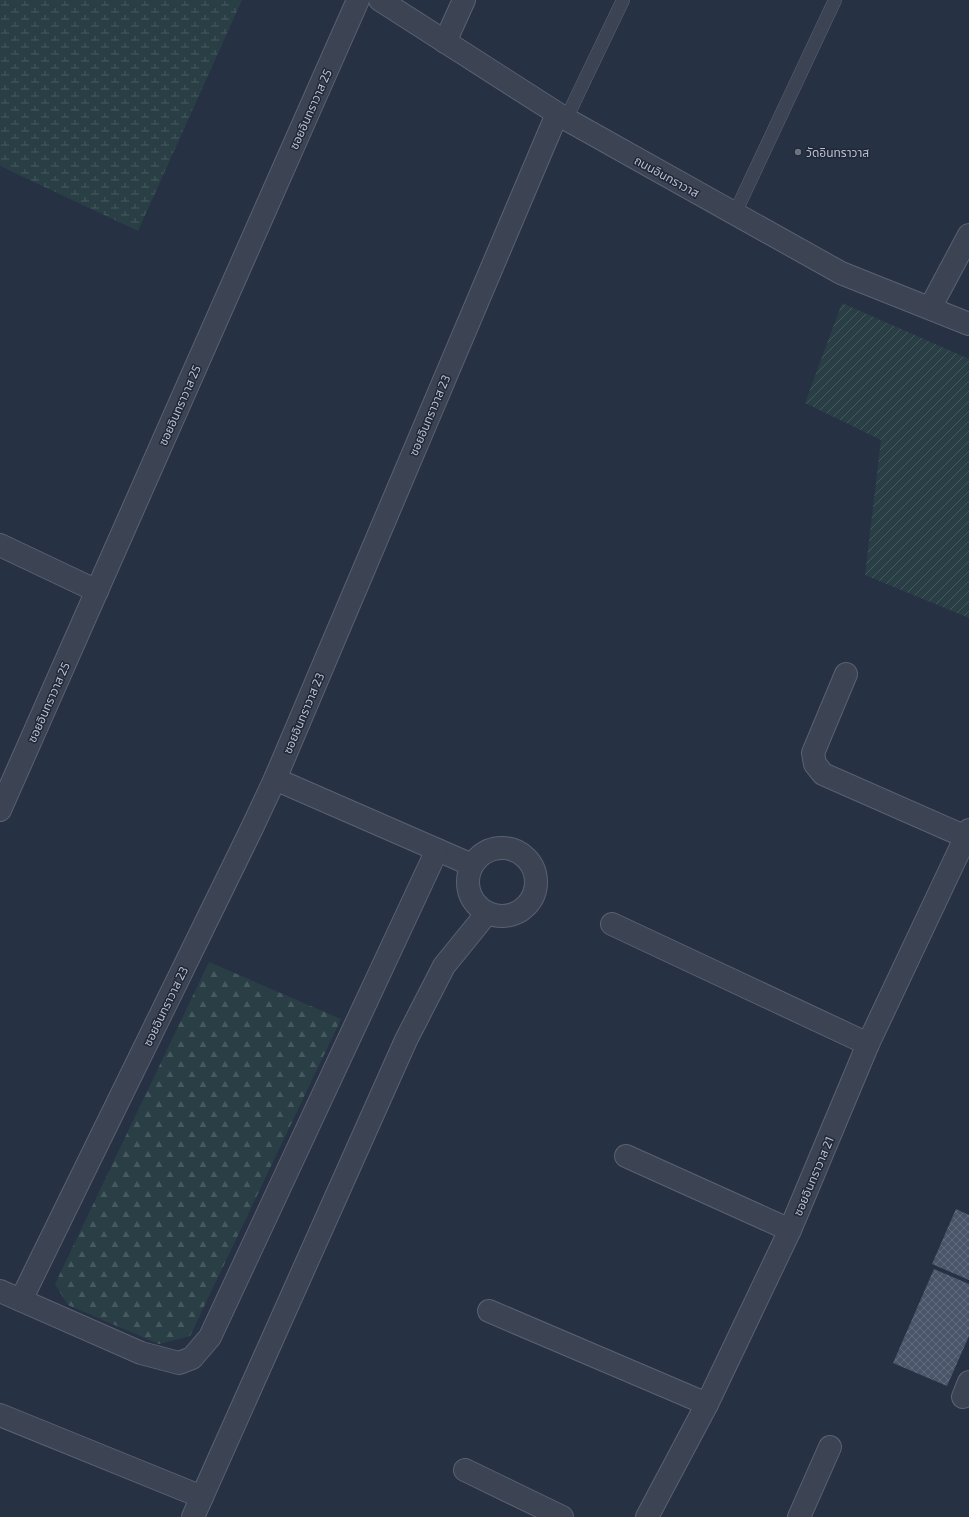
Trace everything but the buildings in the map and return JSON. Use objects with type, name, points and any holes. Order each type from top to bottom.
[{"type":"street","name":"ซอยอินทราวาส 25","points":[[0,810],[358,0]]},
{"type":"street","name":"ถนนอินทราวาส","points":[[380,0],[562,116],[840,273],[969,324]]},
{"type":"street","points":[[445,42],[464,0]]},
{"type":"street","name":"ซอยอินทราวาส 23","points":[[20,1300],[275,779],[562,116]]},
{"type":"street","points":[[930,308],[969,234]]},
{"type":"street","points":[[0,545],[97,591]]},
{"type":"street","points":[[846,674],[812,753],[815,764],[823,774],[967,834]]},
{"type":"street","points":[[275,779],[472,865]]},
{"type":"street","name":"ซอยอินทราวาส 21","points":[[647,1517],[707,1404],[790,1230],[868,1044],[967,834]]},
{"type":"street","points":[[500,848],[511,849],[522,854],[530,861],[535,872],[536,883],[534,894],[529,904],[520,912],[510,916],[498,917],[487,913],[478,907],[471,898],[467,887],[468,876],[472,865],[479,856],[488,850],[500,848]]},
{"type":"street","points":[[0,1291],[141,1353],[179,1364],[192,1358],[210,1338],[437,850]]},
{"type":"street","points":[[193,1517],[406,1040],[444,966],[487,913]]},
{"type":"street","points":[[612,924],[868,1044]]},
{"type":"street","points":[[626,1156],[790,1230]]},
{"type":"street","points":[[489,1310],[707,1404]]},
{"type":"street","points":[[0,1415],[202,1497]]},
{"type":"street","points":[[799,1517],[830,1447]]},
{"type":"street","points":[[465,1470],[562,1517]]},
{"type":"lane","points":[[562,116],[623,0]]},
{"type":"lane","points":[[734,213],[834,0]]},
{"type":"green space","points":[[0,0],[242,0],[138,231],[0,166]]},
{"type":"green space","points":[[842,303],[969,359],[969,618],[865,575],[881,440],[805,403]]},
{"type":"green space","points":[[209,962],[341,1019],[190,1336],[159,1344],[68,1305],[55,1284]]},
{"type":"place","name":"วัดอินทราวาส","points":[[798,152]]}]
